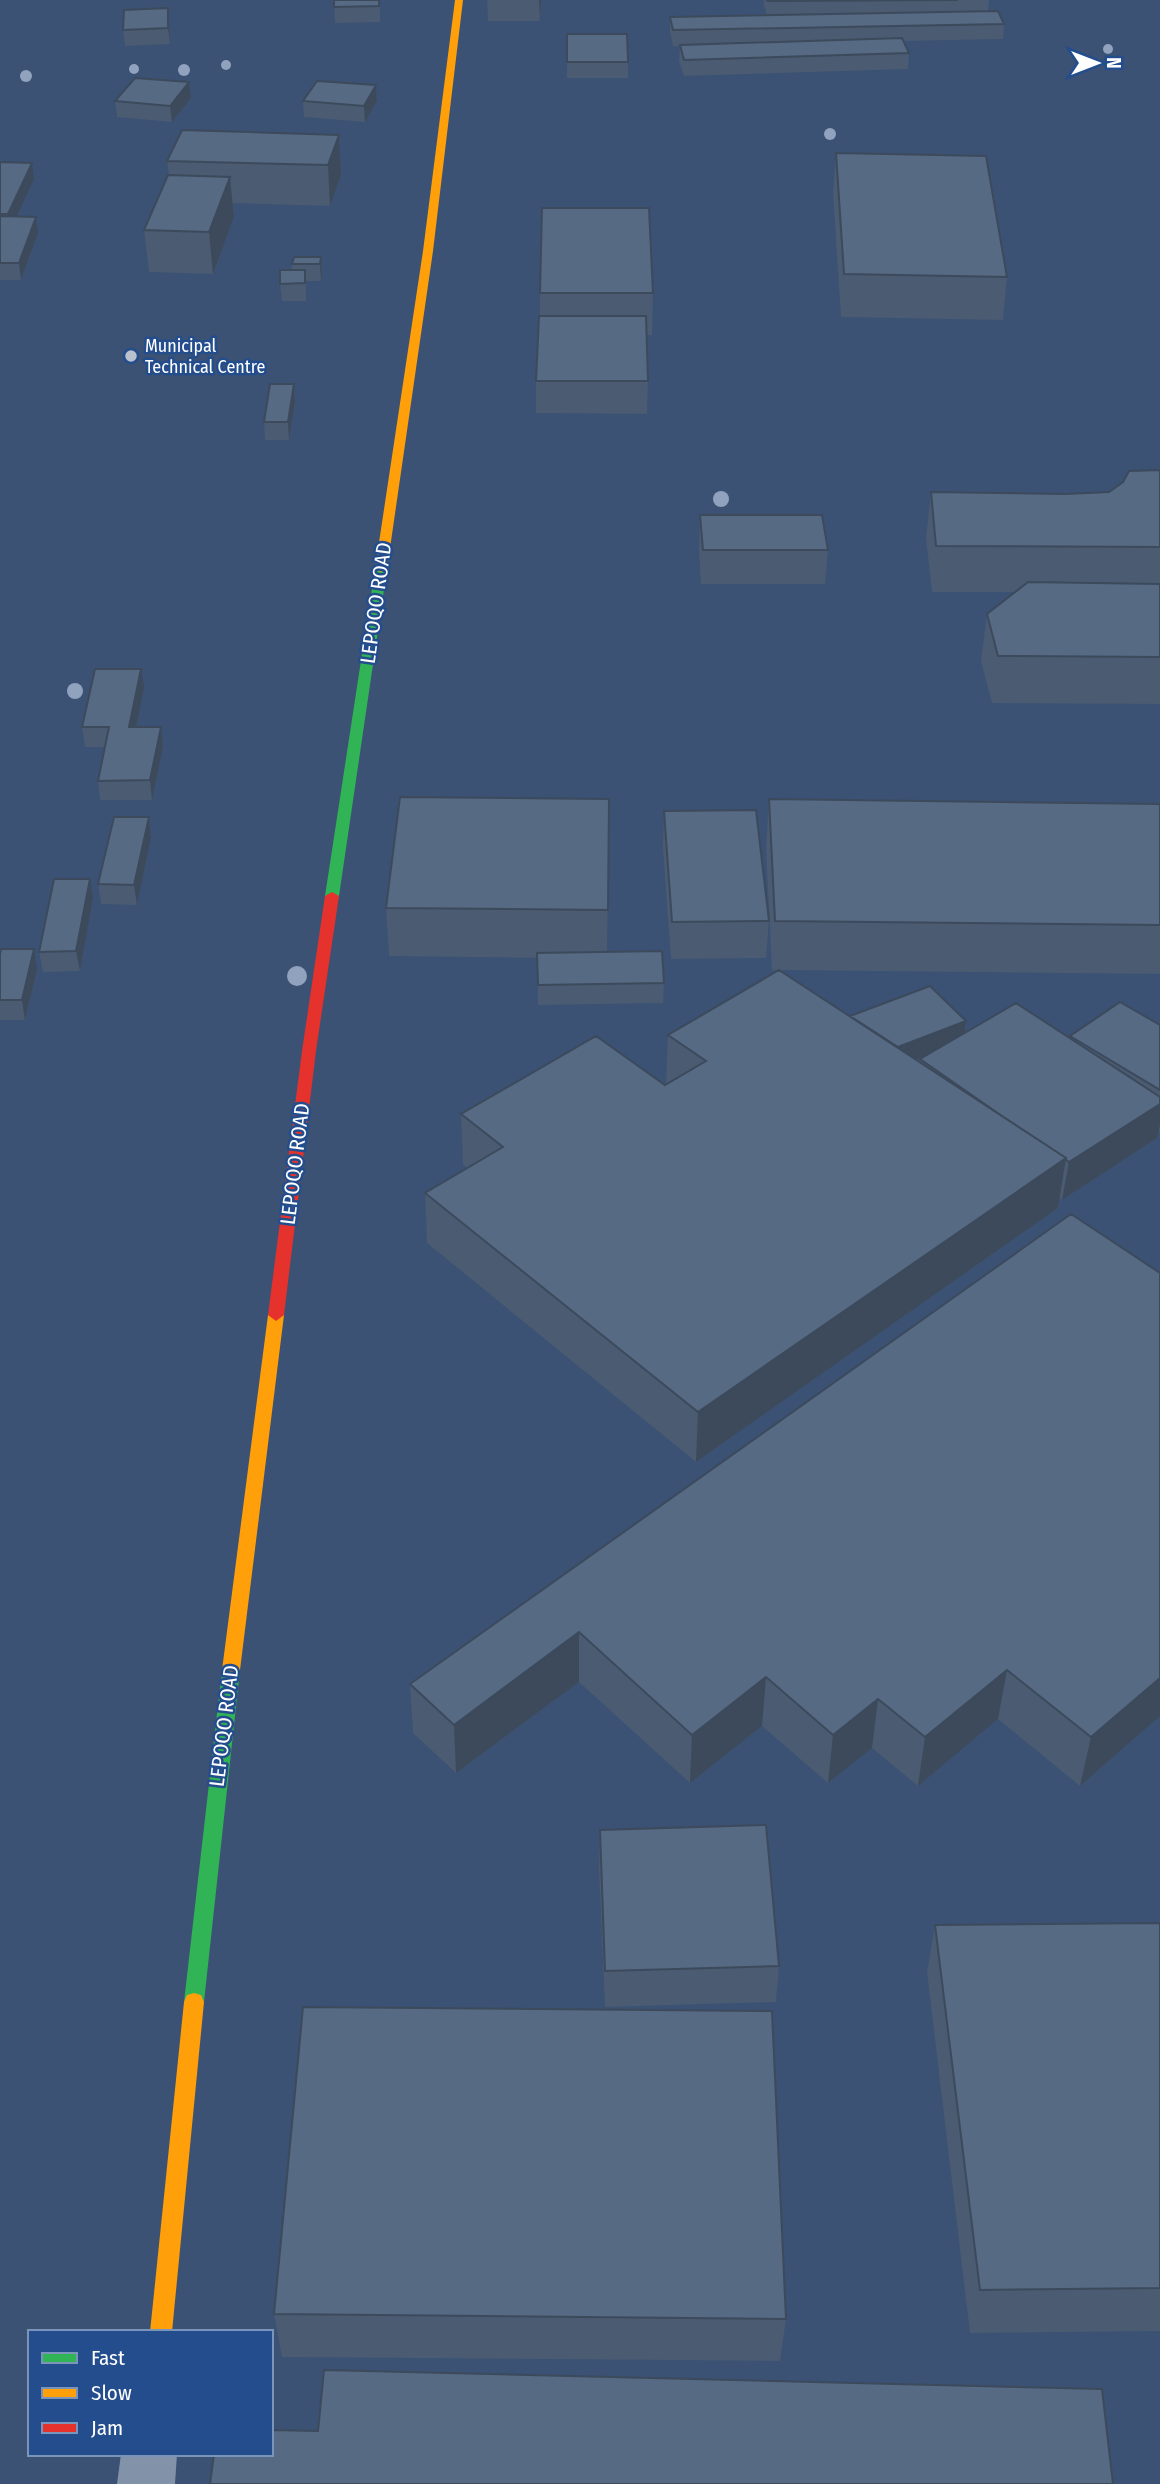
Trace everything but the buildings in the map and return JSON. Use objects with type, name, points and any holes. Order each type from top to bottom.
[{"type":"street","name":"LEPOQO ROAD","points":[[161,2330],[216,1788],[309,1051],[420,304],[459,0]]},
{"type":"street","points":[[146,2484],[149,2456]]},
{"type":"traffic: fast","points":[[332,896],[381,569]]},
{"type":"traffic: fast","points":[[194,2002],[231,1670]]},
{"type":"traffic: slow","points":[[381,569],[428,251],[459,0]]},
{"type":"traffic: slow","points":[[231,1670],[276,1315]]},
{"type":"traffic: slow","points":[[161,2330],[194,2002]]},
{"type":"traffic: jam","points":[[276,1315],[309,1051],[332,896]]},
{"type":"place","name":"Municipal Technical Centre","points":[[131,356]]}]
